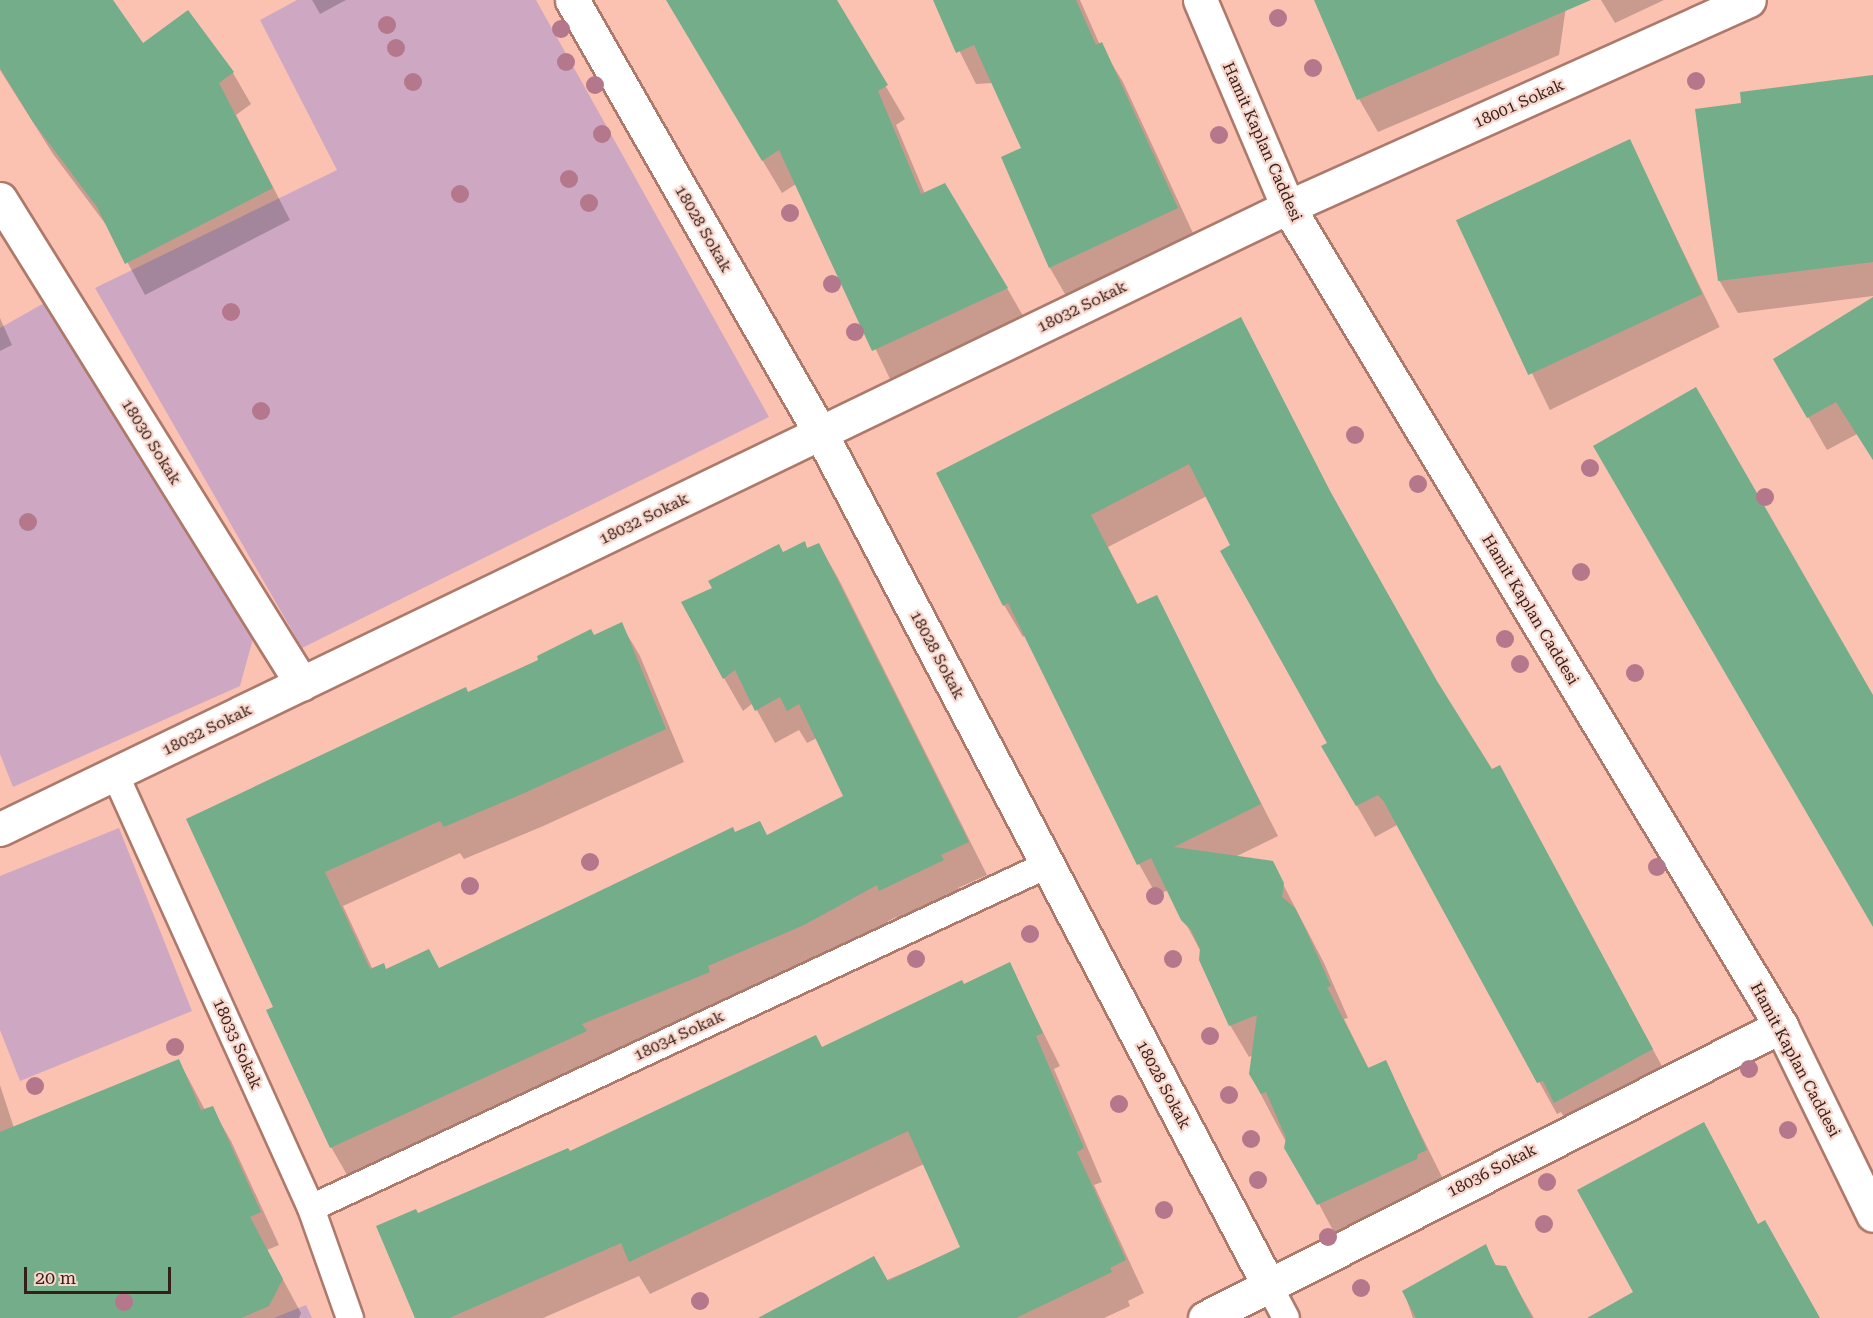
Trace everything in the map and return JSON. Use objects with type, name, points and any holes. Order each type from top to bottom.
[{"type":"street","name":"18028 Sokak","points":[[572,0],[820,434],[1268,1284]]},
{"type":"street","name":"Hamit Kaplan Caddesi","points":[[1200,0],[1288,207],[1781,1026],[1873,1215]]},
{"type":"street","name":"18001 Sokak","points":[[1288,207],[1749,0]]},
{"type":"street","name":"18030 Sokak","points":[[0,199],[302,684]]},
{"type":"street","name":"18032 Sokak","points":[[0,829],[1288,207]]},
{"type":"street","name":"18036 Sokak","points":[[1205,1318],[1268,1284],[1781,1026]]},
{"type":"lane","name":"18033 Sokak","points":[[116,774],[311,1208],[350,1318]]},
{"type":"lane","name":"18034 Sokak","points":[[311,1208],[1047,865]]},
{"type":"lane","name":"18028 Sokak","points":[[1268,1284],[1286,1318]]},
{"type":"shaded area","points":[[297,0],[536,0],[769,417],[302,648],[95,288],[337,170],[260,20]]},
{"type":"shaded area","points":[[46,302],[254,635],[240,686],[13,787],[0,754],[0,328]]},
{"type":"shaded area","points":[[119,828],[192,1011],[20,1081],[0,1030],[0,876]]},
{"type":"shaded area","points":[[306,1305],[312,1318],[274,1318]]},
{"type":"building","points":[[0,0],[113,0],[143,43],[188,10],[234,72],[219,83],[273,188],[125,264],[97,207],[33,122],[0,68]]},
{"type":"building","points":[[666,0],[837,0],[888,85],[878,91],[921,194],[945,183],[1008,288],[872,351],[779,150],[762,161]]},
{"type":"building","points":[[933,0],[1076,0],[1096,45],[1102,42],[1178,208],[1049,268],[1001,157],[1021,148],[974,45],[956,53]]},
{"type":"building","points":[[1314,0],[1591,0],[1357,100]]},
{"type":"building","points":[[1873,75],[1873,262],[1718,281],[1695,109],[1741,103],[1740,92]]},
{"type":"building","points":[[1630,139],[1702,294],[1528,375],[1456,220]]},
{"type":"building","points":[[1873,297],[1873,460],[1836,402],[1807,418],[1773,359]]},
{"type":"building","points":[[1241,317],[1330,491],[1437,681],[1492,769],[1500,765],[1653,1049],[1554,1103],[1543,1081],[1537,1083],[1384,802],[1378,795],[1356,806],[1321,746],[1327,743],[1220,551],[1230,545],[1189,464],[1091,515],[1137,604],[1157,595],[1261,804],[1174,847],[1273,861],[1284,883],[1282,897],[1295,908],[1331,986],[1327,987],[1368,1068],[1386,1060],[1427,1150],[1418,1154],[1417,1159],[1317,1205],[1284,1148],[1286,1138],[1266,1092],[1261,1094],[1249,1074],[1257,1015],[1229,1026],[1199,960],[1200,949],[1191,930],[1181,920],[1151,858],[1137,865],[1008,603],[1003,606],[936,473]]},
{"type":"building","points":[[1696,387],[1873,695],[1873,927],[1593,446]]},
{"type":"building","points":[[805,541],[807,548],[819,543],[969,842],[941,855],[944,860],[879,891],[877,885],[804,925],[708,966],[710,972],[582,1024],[587,1031],[330,1148],[266,1010],[273,1007],[186,819],[466,687],[468,692],[538,660],[537,656],[591,629],[594,635],[622,622],[666,729],[444,827],[440,821],[325,872],[370,969],[384,963],[386,969],[429,949],[439,968],[733,827],[735,832],[760,821],[767,835],[843,796],[799,704],[787,711],[780,697],[755,711],[735,670],[723,679],[681,602],[712,588],[708,581],[779,544],[783,552]]},
{"type":"building","points":[[1010,962],[1043,1033],[1036,1036],[1084,1148],[1077,1152],[1126,1260],[1110,1268],[1112,1272],[1016,1318],[758,1318],[874,1256],[888,1281],[960,1247],[908,1131],[629,1262],[621,1243],[449,1318],[415,1318],[376,1226],[416,1209],[418,1213],[568,1148],[570,1151],[816,1035],[822,1047],[962,980],[964,984]]},
{"type":"building","points":[[179,1059],[201,1110],[213,1106],[261,1212],[250,1217],[283,1279],[269,1306],[241,1318],[0,1318],[0,1132]]},
{"type":"building","points":[[1704,1122],[1758,1224],[1765,1220],[1820,1318],[1587,1318],[1633,1292],[1577,1190]]},
{"type":"building","points":[[1486,1244],[1495,1265],[1506,1266],[1532,1318],[1416,1318],[1402,1291]]}]
